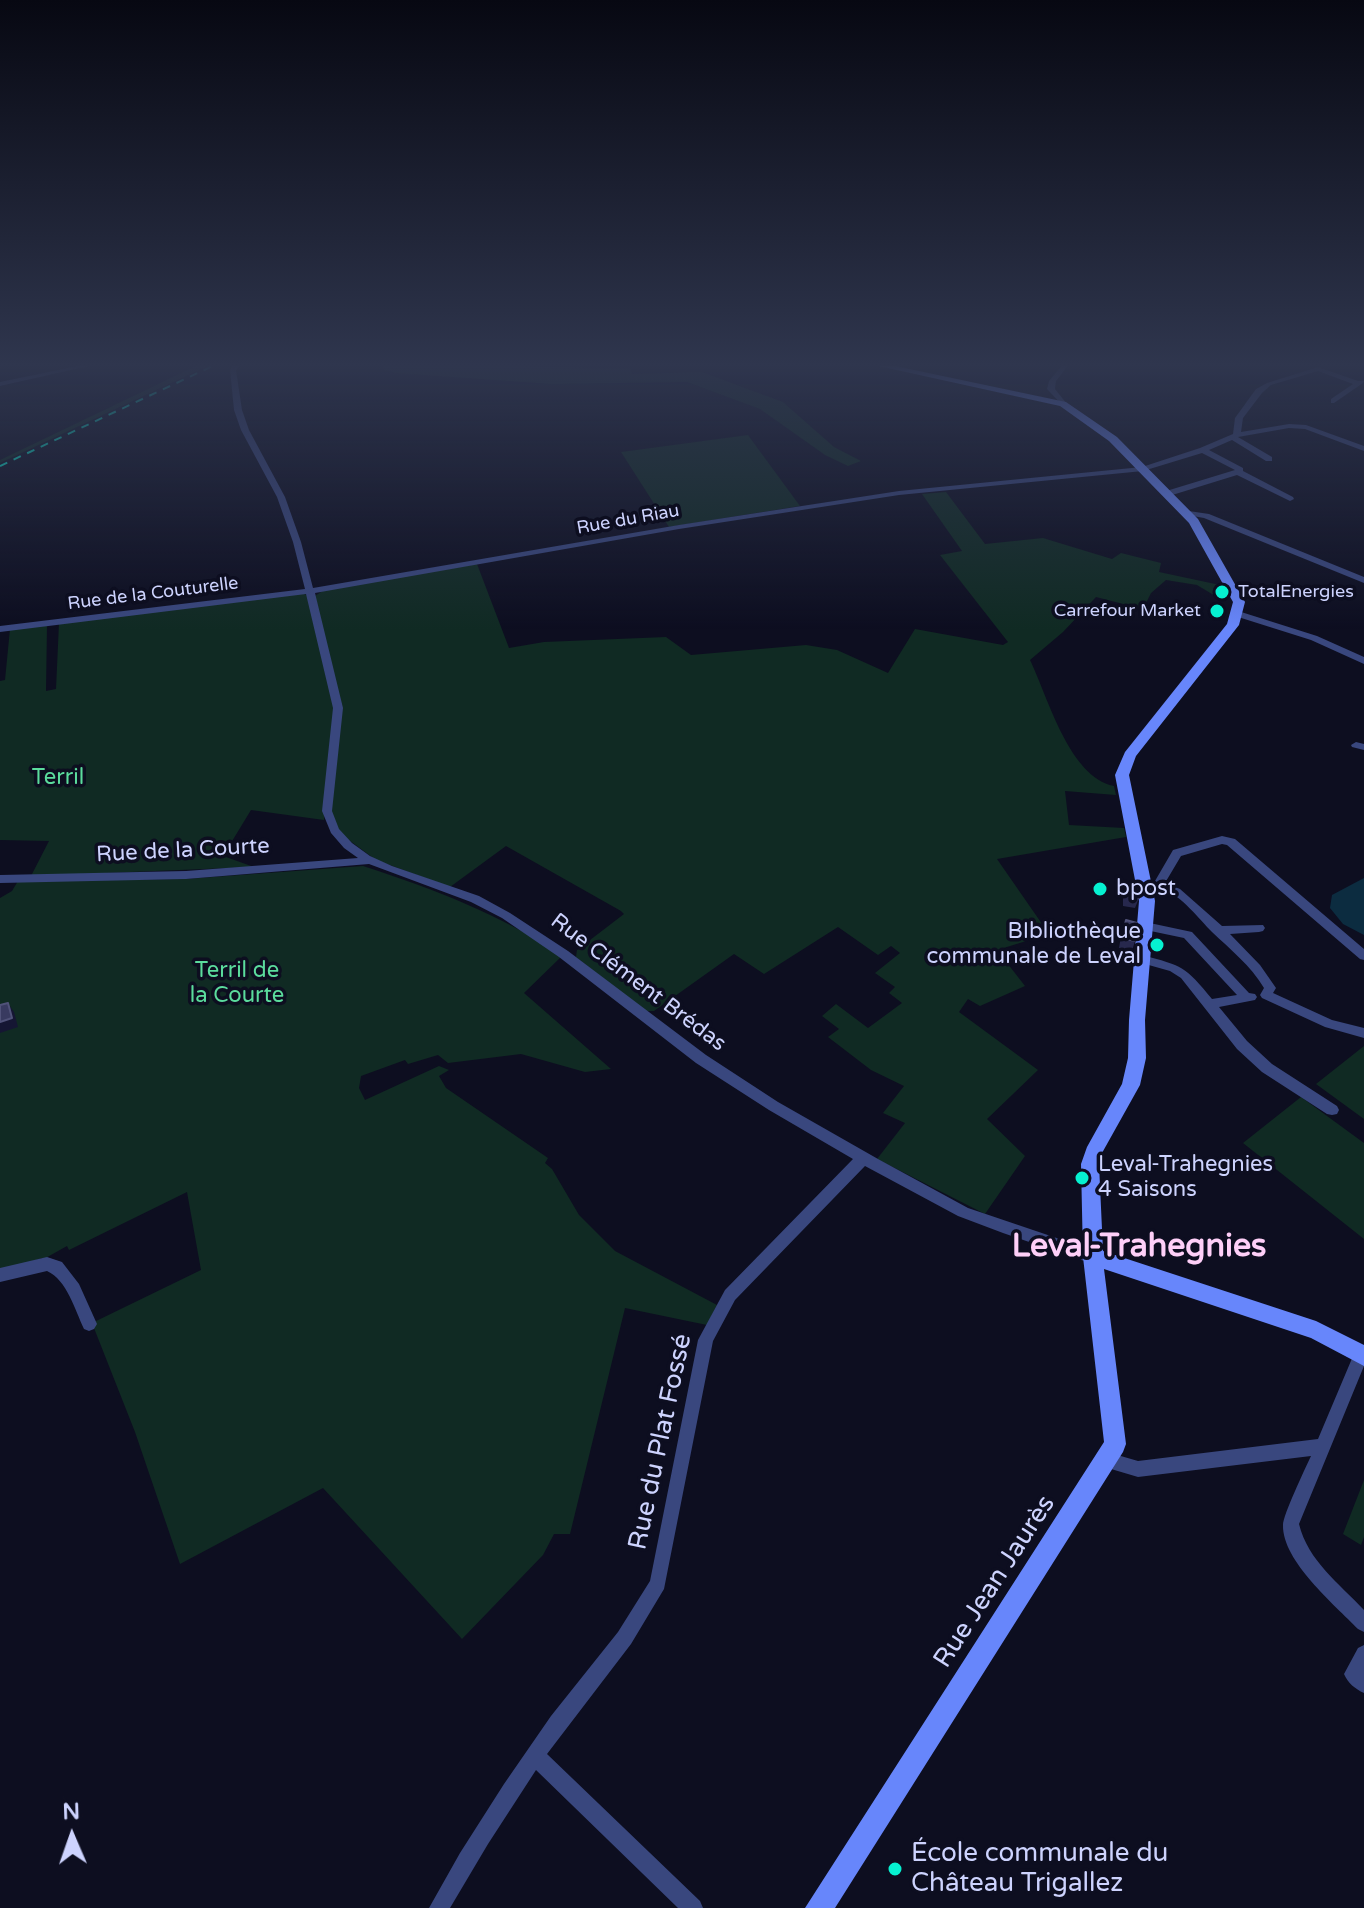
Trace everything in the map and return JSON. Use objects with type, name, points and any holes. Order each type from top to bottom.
[{"type":"street","points":[[259,452],[281,497],[310,591]]},
{"type":"street","points":[[1126,452],[1185,512],[1227,577],[1239,602],[1238,614],[1314,638],[1364,661]]},
{"type":"street","name":"Rue du Riau","points":[[310,591],[869,497],[1143,469],[1197,452]]},
{"type":"street","points":[[1207,452],[1240,470],[1238,472]]},
{"type":"street","points":[[1258,452],[1269,459]]},
{"type":"street","points":[[1166,494],[1238,472],[1290,499]]},
{"type":"street","points":[[1185,512],[1206,516],[1364,580]]},
{"type":"street","name":"Rue de la Couturelle","points":[[0,629],[310,591]]},
{"type":"street","name":"Rue Clément Brédas","points":[[310,591],[338,708],[327,796],[330,826],[336,835],[368,861],[474,899],[529,929],[568,954],[700,1059],[863,1158],[970,1215],[1093,1257]]},
{"type":"street","name":"Rue Jean Jaurès","points":[[819,1908],[1115,1444],[1093,1257],[1090,1164],[1100,1138],[1131,1085],[1137,1058],[1142,959],[1151,888],[1124,790],[1124,764],[1233,625],[1238,614]]},
{"type":"street","points":[[1151,888],[1177,853],[1222,840],[1231,842],[1364,956]]},
{"type":"street","name":"Rue de la Courte","points":[[0,879],[186,875],[368,861]]},
{"type":"street","points":[[1151,888],[1177,891],[1267,979],[1270,988],[1266,995]]},
{"type":"street","points":[[1145,926],[1188,935],[1247,998]]},
{"type":"street","points":[[1217,930],[1259,928]]},
{"type":"street","points":[[1142,959],[1174,968],[1185,975],[1242,1045],[1267,1068],[1332,1110]]},
{"type":"street","points":[[1211,1004],[1266,995],[1329,1024],[1364,1033]]},
{"type":"street","name":"Rue du Plat Fossé","points":[[439,1908],[482,1833],[633,1624],[658,1583],[706,1340],[717,1314],[762,1260],[863,1158]]},
{"type":"street","points":[[1093,1257],[1316,1330],[1363,1355],[1291,1524],[1292,1536],[1303,1558],[1364,1623]]},
{"type":"street","points":[[0,1275],[47,1264],[57,1267],[74,1289],[89,1324]]},
{"type":"street","points":[[1107,1460],[1138,1469],[1322,1447]]},
{"type":"street","points":[[1364,1654],[1353,1674],[1364,1684]]},
{"type":"street","points":[[535,1756],[693,1908]]},
{"type":"green space","points":[[17,452],[23,452],[0,463],[0,460]]},
{"type":"green space","points":[[621,452],[760,452],[800,506],[669,527]]},
{"type":"green space","points":[[821,452],[844,452],[861,461],[848,466]]},
{"type":"green space","points":[[946,492],[985,544],[1043,538],[1112,559],[1121,553],[1161,563],[1159,572],[1220,585],[1216,588],[1217,597],[1197,585],[1166,580],[1151,593],[1143,609],[1096,597],[1063,632],[1030,660],[1072,752],[1098,780],[1114,786],[1116,795],[1065,791],[1069,825],[1124,828],[1126,837],[997,859],[1049,934],[997,950],[1025,986],[980,1006],[968,999],[959,1012],[1038,1070],[987,1119],[1025,1156],[985,1214],[877,1159],[905,1123],[883,1113],[904,1086],[871,1070],[828,1037],[839,1029],[822,1016],[836,1004],[868,1028],[902,1003],[889,993],[895,987],[875,973],[900,953],[891,946],[878,955],[838,927],[764,974],[734,954],[654,1011],[645,1011],[576,957],[577,950],[624,914],[621,911],[506,846],[450,887],[376,860],[338,832],[330,811],[341,709],[315,596],[324,590],[477,564],[509,648],[544,642],[666,637],[691,655],[806,645],[837,650],[888,673],[915,629],[1003,645],[1008,642],[940,555],[962,551],[922,494]]},
{"type":"green space","name":"Terril","points":[[301,593],[307,595],[334,705],[324,820],[251,810],[223,856],[254,867],[31,876],[49,841],[0,840],[0,681],[5,680],[10,629],[47,625],[46,691],[56,689],[59,623]]},
{"type":"green space","name":"Terril de la Courte","points":[[363,866],[466,904],[515,927],[562,956],[524,993],[611,1069],[585,1072],[521,1054],[448,1063],[438,1055],[408,1064],[405,1060],[361,1076],[359,1088],[365,1100],[439,1066],[449,1070],[439,1076],[446,1088],[548,1158],[545,1163],[552,1169],[579,1215],[615,1251],[717,1305],[707,1325],[625,1308],[570,1534],[554,1534],[543,1555],[462,1639],[323,1488],[180,1564],[135,1432],[92,1323],[201,1270],[187,1192],[69,1250],[67,1246],[42,1260],[0,1272],[0,898],[12,891],[18,881],[186,879]]},
{"type":"green space","points":[[1364,1046],[1364,1119],[1316,1084]]},
{"type":"green space","points":[[1301,1097],[1364,1143],[1364,1239],[1243,1143]]},
{"type":"green space","points":[[1364,1480],[1364,1537],[1361,1545],[1343,1534]]},
{"type":"water","points":[[1364,878],[1364,935],[1343,924],[1330,908],[1332,895]]},
{"type":"building","points":[[1126,885],[1138,886],[1139,898],[1126,896]]},
{"type":"building","points":[[1126,920],[1137,923],[1135,941],[1122,938]]},
{"type":"building","points":[[8,1003],[12,1018],[0,1022],[0,1005]]},
{"type":"railway","points":[[0,466],[30,452]]},
{"type":"place","name":"TotalEnergies","points":[[1222,592]]},
{"type":"place","name":"Carrefour Market","points":[[1217,611]]},
{"type":"place","name":"bpost","points":[[1100,889]]},
{"type":"place","name":"BIbliothèque communale de Leval","points":[[1157,945]]},
{"type":"place","name":"Leval-Trahegnies 4 Saisons","points":[[1082,1178]]},
{"type":"place","name":"École communale du Château Trigallez","points":[[895,1869]]},
{"type":"district","name":"Leval-Trahegnies","points":[[1139,1248]]}]
